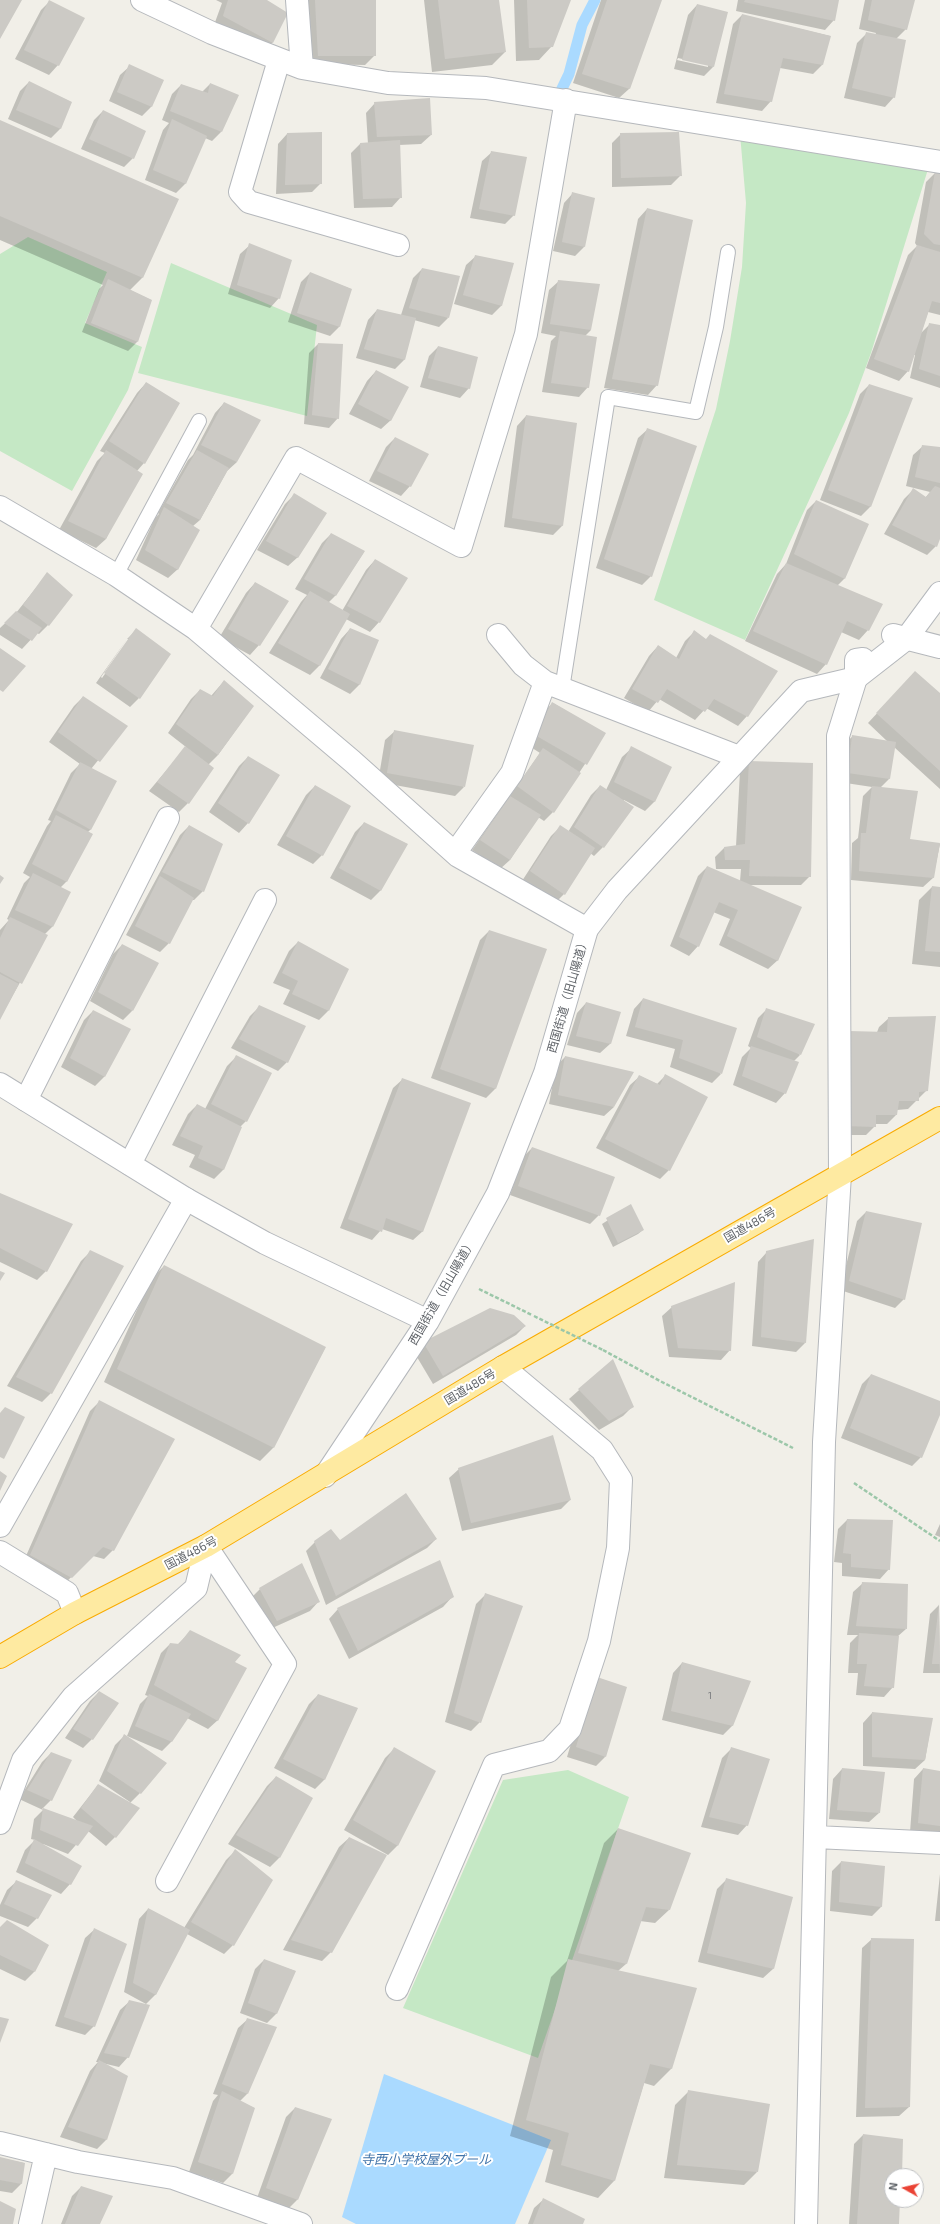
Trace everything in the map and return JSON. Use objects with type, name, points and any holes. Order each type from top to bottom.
[{"type":"highway","name":"国道486号","points":[[0,1657],[75,1613],[206,1546],[325,1476],[504,1367],[940,1118]]},
{"type":"street","points":[[142,0],[212,33],[302,68],[388,83],[486,88],[940,162]]},
{"type":"street","points":[[297,0],[302,68]]},
{"type":"street","points":[[280,60],[240,192],[249,202],[398,245]]},
{"type":"street","points":[[196,629],[296,458],[461,546],[526,334],[566,100]]},
{"type":"street","points":[[0,507],[116,575],[196,629],[352,761],[455,853],[587,929]]},
{"type":"street","name":"西国街道（旧山陽道）","points":[[325,1476],[428,1321],[498,1193],[545,1073],[587,929],[617,890],[801,691],[860,668],[899,637],[940,593]]},
{"type":"street","points":[[498,635],[523,665],[554,686],[739,758]]},
{"type":"street","points":[[899,637],[940,647]]},
{"type":"street","points":[[806,2224],[824,1462],[840,1174],[838,736],[860,668]]},
{"type":"street","points":[[455,853],[512,773],[554,686]]},
{"type":"street","points":[[26,1100],[168,818]]},
{"type":"street","points":[[130,1164],[265,900]]},
{"type":"street","points":[[0,1084],[186,1199],[264,1243],[428,1321]]},
{"type":"street","points":[[0,1526],[186,1199]]},
{"type":"street","points":[[397,1989],[494,1765],[549,1751],[570,1729],[599,1641],[618,1548],[621,1480],[602,1450],[504,1367]]},
{"type":"street","points":[[0,1823],[23,1760],[73,1697],[196,1588],[206,1546]]},
{"type":"street","points":[[167,1881],[284,1664],[206,1546]]},
{"type":"street","points":[[0,1552],[67,1593],[75,1613]]},
{"type":"street","points":[[816,1837],[940,1843]]},
{"type":"street","points":[[0,2143],[46,2154],[173,2178],[301,2224]]},
{"type":"street","points":[[30,2224],[46,2154]]},
{"type":"lane","points":[[554,686],[608,397],[696,412],[716,327],[728,252]]},
{"type":"lane","points":[[116,575],[199,421]]},
{"type":"path","points":[[482,1290],[603,1350],[660,1381],[797,1450]]},
{"type":"path","points":[[824,1462],[940,1541]]},
{"type":"green space","points":[[740,134],[929,166],[871,353],[849,413],[745,640],[654,600],[716,409],[730,341],[742,267],[746,203]]},
{"type":"green space","points":[[28,237],[107,272],[85,323],[142,347],[128,390],[72,491],[0,451],[0,254]]},
{"type":"green space","points":[[171,263],[317,325],[307,416],[138,373]]},
{"type":"green space","points":[[568,1770],[629,1797],[538,2058],[403,2008],[503,1780]]},
{"type":"water","name":"寺西小学校屋外プール","points":[[384,2074],[551,2140],[515,2224],[356,2224],[342,2217]]},
{"type":"building","points":[[0,0],[22,0],[0,39]]},
{"type":"building","points":[[49,0],[85,18],[59,66],[24,50]]},
{"type":"building","points":[[228,0],[267,0],[288,13],[273,43],[223,16]]},
{"type":"building","points":[[315,0],[376,0],[376,56],[318,56]]},
{"type":"building","points":[[438,0],[499,0],[506,52],[445,59]]},
{"type":"building","points":[[527,0],[571,0],[553,47],[529,48]]},
{"type":"building","points":[[607,0],[662,0],[630,89],[582,74]]},
{"type":"building","points":[[745,0],[839,0],[835,21],[744,2]]},
{"type":"building","points":[[872,0],[915,0],[907,30],[868,20]]},
{"type":"building","points":[[697,4],[728,12],[714,67],[682,60]]},
{"type":"building","points":[[742,14],[831,36],[823,65],[783,58],[772,102],[724,94]]},
{"type":"building","points":[[866,32],[906,40],[895,98],[852,88]]},
{"type":"building","points":[[129,64],[164,80],[152,107],[117,92]]},
{"type":"building","points":[[29,81],[72,102],[61,129],[16,110]]},
{"type":"building","points":[[210,83],[239,95],[222,132],[170,111],[181,84],[208,93]]},
{"type":"building","points":[[430,98],[432,135],[377,137],[374,102]]},
{"type":"building","points":[[103,110],[146,131],[134,159],[89,139]]},
{"type":"building","points":[[172,119],[207,136],[186,184],[153,170]]},
{"type":"building","points":[[0,120],[179,199],[143,278],[0,216]]},
{"type":"building","points":[[322,132],[322,184],[285,185],[287,133]]},
{"type":"building","points":[[679,132],[682,176],[621,178],[620,133]]},
{"type":"building","points":[[400,140],[402,198],[363,199],[360,143]]},
{"type":"building","points":[[491,151],[527,157],[515,216],[479,209]]},
{"type":"building","points":[[935,172],[940,173],[940,245],[934,244],[924,234]]},
{"type":"building","points":[[572,192],[595,198],[585,247],[562,242]]},
{"type":"building","points":[[647,208],[693,220],[658,386],[612,379]]},
{"type":"building","points":[[249,243],[292,260],[280,299],[237,285]]},
{"type":"building","points":[[917,245],[940,252],[940,303],[932,301],[909,372],[874,359]]},
{"type":"building","points":[[475,255],[514,263],[502,306],[463,295]]},
{"type":"building","points":[[422,268],[460,276],[449,318],[409,308]]},
{"type":"building","points":[[310,272],[352,289],[340,327],[297,313]]},
{"type":"building","points":[[108,279],[152,300],[138,342],[91,323]]},
{"type":"building","points":[[558,280],[600,284],[591,330],[550,324]]},
{"type":"building","points":[[377,309],[416,318],[405,360],[364,349]]},
{"type":"building","points":[[929,323],[940,325],[940,376],[919,369]]},
{"type":"building","points":[[560,331],[597,337],[589,388],[551,383]]},
{"type":"building","points":[[318,343],[343,344],[339,419],[312,415]]},
{"type":"building","points":[[438,346],[478,357],[470,389],[428,378]]},
{"type":"building","points":[[376,370],[409,387],[391,421],[358,404]]},
{"type":"building","points":[[146,382],[180,403],[145,464],[109,441]]},
{"type":"building","points":[[869,384],[913,398],[871,507],[828,490]]},
{"type":"building","points":[[224,402],[261,420],[237,462],[201,445]]},
{"type":"building","points":[[526,415],[577,423],[563,526],[512,518]]},
{"type":"building","points":[[647,428],[697,446],[652,577],[604,559]]},
{"type":"building","points":[[395,437],[429,454],[411,487],[377,471]]},
{"type":"building","points":[[922,445],[940,447],[940,483],[915,477]]},
{"type":"building","points":[[106,450],[143,474],[106,539],[68,521]]},
{"type":"building","points":[[197,450],[229,468],[200,520],[166,503]]},
{"type":"building","points":[[935,486],[940,488],[940,539],[937,547],[892,525],[913,488],[926,497]]},
{"type":"building","points":[[294,493],[327,513],[298,558],[266,541]]},
{"type":"building","points":[[816,500],[869,524],[845,579],[794,554]]},
{"type":"building","points":[[164,507],[200,530],[178,570],[145,550]]},
{"type":"building","points":[[331,533],[365,551],[336,596],[304,579]]},
{"type":"building","points":[[375,559],[408,578],[380,623],[347,606]]},
{"type":"building","points":[[786,563],[883,604],[869,631],[847,621],[827,665],[753,631]]},
{"type":"building","points":[[47,572],[73,595],[49,626],[23,605]]},
{"type":"building","points":[[255,582],[289,601],[260,646],[228,629]]},
{"type":"building","points":[[310,591],[350,614],[320,666],[278,643]]},
{"type":"building","points":[[16,611],[42,628],[32,641],[4,623]]},
{"type":"building","points":[[136,628],[171,654],[140,699],[104,673]]},
{"type":"building","points":[[350,628],[379,640],[360,685],[328,669]]},
{"type":"building","points":[[694,630],[706,639],[710,634],[778,671],[748,717],[714,699],[705,712],[667,689],[658,703],[632,689],[658,645],[679,659]]},
{"type":"building","points":[[0,648],[26,666],[3,692],[0,690]]},
{"type":"building","points":[[915,671],[940,693],[940,771],[876,713]]},
{"type":"building","points":[[224,680],[254,706],[218,755],[176,724],[200,689],[213,696]]},
{"type":"building","points":[[83,696],[128,726],[100,762],[58,732]]},
{"type":"building","points":[[552,702],[606,733],[587,765],[535,735]]},
{"type":"building","points":[[394,730],[474,745],[465,787],[387,773]]},
{"type":"building","points":[[852,735],[896,742],[890,779],[848,773]]},
{"type":"building","points":[[185,746],[214,768],[189,804],[157,782]]},
{"type":"building","points":[[631,746],[672,767],[655,802],[614,782]]},
{"type":"building","points":[[543,748],[581,773],[554,813],[517,786]]},
{"type":"building","points":[[248,756],[280,775],[249,824],[218,803]]},
{"type":"building","points":[[749,761],[813,763],[811,877],[749,876],[750,860],[725,860],[724,847],[745,844]]},
{"type":"building","points":[[80,762],[117,781],[91,830],[56,810]]},
{"type":"building","points":[[315,785],[351,806],[323,856],[286,836]]},
{"type":"building","points":[[600,785],[634,807],[604,848],[574,827]]},
{"type":"building","points":[[872,786],[918,791],[910,839],[940,843],[934,878],[859,871],[861,833],[866,833]]},
{"type":"building","points":[[510,796],[541,815],[510,860],[480,840]]},
{"type":"building","points":[[56,815],[93,834],[67,882],[32,864]]},
{"type":"building","points":[[364,822],[408,844],[381,891],[339,868]]},
{"type":"building","points":[[189,825],[223,844],[204,892],[162,872]]},
{"type":"building","points":[[560,825],[595,848],[565,895],[530,871]]},
{"type":"building","points":[[707,866],[802,907],[778,961],[727,936],[738,910],[719,902],[699,947],[679,937]]},
{"type":"building","points":[[33,873],[71,892],[53,927],[15,910]]},
{"type":"building","points":[[0,875],[4,878],[0,884]]},
{"type":"building","points":[[160,876],[194,898],[170,944],[135,926]]},
{"type":"building","points":[[932,886],[940,887],[940,952],[925,951]]},
{"type":"building","points":[[10,917],[48,935],[22,984],[0,972],[0,938]]},
{"type":"building","points":[[489,930],[547,949],[496,1089],[440,1069]]},
{"type":"building","points":[[298,941],[349,969],[329,1011],[292,994],[298,981],[282,973]]},
{"type":"building","points":[[122,944],[159,963],[133,1011],[98,992]]},
{"type":"building","points":[[0,974],[19,984],[0,1020]]},
{"type":"building","points":[[643,998],[737,1028],[722,1074],[679,1058],[683,1040],[635,1027]]},
{"type":"building","points":[[586,1002],[621,1012],[611,1044],[576,1036]]},
{"type":"building","points":[[259,1005],[306,1026],[288,1063],[239,1039]]},
{"type":"building","points":[[766,1008],[815,1024],[801,1055],[757,1037]]},
{"type":"building","points":[[93,1010],[131,1029],[105,1077],[70,1058]]},
{"type":"building","points":[[936,1016],[928,1091],[919,1092],[919,1101],[899,1101],[897,1115],[876,1115],[876,1127],[847,1126],[849,1031],[887,1032],[888,1017]]},
{"type":"building","points":[[751,1046],[799,1062],[786,1094],[742,1076]]},
{"type":"building","points":[[236,1055],[272,1073],[247,1122],[211,1104]]},
{"type":"building","points":[[565,1056],[634,1072],[614,1107],[558,1095]]},
{"type":"building","points":[[665,1074],[708,1097],[670,1171],[605,1139],[639,1075],[660,1085]]},
{"type":"building","points":[[402,1078],[471,1103],[423,1232],[386,1218],[382,1232],[348,1219]]},
{"type":"building","points":[[197,1104],[242,1127],[224,1170],[198,1158],[203,1146],[180,1136]]},
{"type":"building","points":[[532,1147],[615,1177],[600,1216],[518,1186]]},
{"type":"building","points":[[0,1193],[73,1224],[47,1272],[0,1248]]},
{"type":"building","points":[[631,1204],[644,1230],[618,1243],[606,1218]]},
{"type":"building","points":[[866,1211],[922,1223],[905,1300],[849,1281]]},
{"type":"building","points":[[814,1239],[806,1343],[761,1337],[766,1251]]},
{"type":"building","points":[[90,1250],[124,1266],[52,1394],[16,1377]]},
{"type":"building","points":[[164,1265],[326,1347],[274,1448],[117,1369]]},
{"type":"building","points":[[0,1271],[5,1273],[0,1281]]},
{"type":"building","points":[[735,1282],[731,1351],[678,1348],[671,1306]]},
{"type":"building","points":[[490,1308],[514,1315],[526,1326],[443,1376],[423,1342]]},
{"type":"building","points":[[613,1359],[634,1407],[609,1421],[578,1389]]},
{"type":"building","points":[[871,1374],[940,1401],[940,1415],[922,1458],[850,1428]]},
{"type":"building","points":[[99,1400],[175,1439],[114,1551],[103,1547],[72,1578],[30,1555]]},
{"type":"building","points":[[5,1407],[25,1417],[4,1459],[0,1457],[0,1413]]},
{"type":"building","points":[[553,1435],[571,1500],[471,1523],[458,1468]]},
{"type":"building","points":[[0,1471],[7,1476],[0,1491]]},
{"type":"building","points":[[406,1493],[437,1539],[336,1596],[314,1541],[331,1529],[340,1540]]},
{"type":"building","points":[[847,1519],[893,1520],[890,1570],[851,1567],[851,1554],[843,1553]]},
{"type":"building","points":[[440,1560],[454,1597],[358,1651],[337,1608]]},
{"type":"building","points":[[302,1563],[320,1602],[277,1621],[259,1588]]},
{"type":"building","points":[[862,1582],[908,1584],[907,1629],[856,1626]]},
{"type":"building","points":[[485,1593],[523,1606],[481,1723],[454,1713]]},
{"type":"building","points":[[939,1604],[940,1664],[932,1664]]},
{"type":"building","points":[[190,1630],[241,1655],[235,1662],[247,1668],[218,1721],[154,1685],[170,1643],[179,1644]]},
{"type":"building","points":[[859,1633],[899,1636],[894,1688],[864,1686],[867,1664],[857,1664]]},
{"type":"building","points":[[682,1662],[751,1681],[733,1726],[671,1711]]},
{"type":"building","points":[[597,1677],[627,1687],[606,1757],[576,1747]]},
{"type":"building","points":[[99,1691],[119,1703],[93,1740],[73,1729]]},
{"type":"building","points":[[149,1694],[191,1714],[172,1742],[135,1726]]},
{"type":"building","points":[[318,1694],[358,1708],[325,1780],[283,1759]]},
{"type":"building","points":[[872,1712],[933,1718],[925,1760],[872,1757]]},
{"type":"building","points":[[124,1734],[167,1763],[141,1794],[107,1771]]},
{"type":"building","points":[[394,1747],[436,1771],[398,1846],[353,1820]]},
{"type":"building","points":[[731,1747],[770,1759],[748,1826],[709,1817]]},
{"type":"building","points":[[51,1752],[72,1760],[52,1801],[27,1790]]},
{"type":"building","points":[[842,1768],[885,1772],[880,1813],[837,1810]]},
{"type":"building","points":[[923,1768],[940,1771],[940,1826],[918,1823]]},
{"type":"building","points":[[276,1776],[313,1798],[280,1858],[236,1835]]},
{"type":"building","points":[[98,1784],[140,1808],[116,1838],[81,1808]]},
{"type":"building","points":[[43,1808],[93,1826],[78,1846],[40,1830]]},
{"type":"building","points":[[618,1828],[691,1853],[670,1910],[646,1907],[627,1964],[578,1953]]},
{"type":"building","points":[[349,1837],[387,1855],[332,1953],[291,1940]]},
{"type":"building","points":[[34,1839],[82,1866],[71,1885],[25,1863]]},
{"type":"building","points":[[235,1849],[273,1880],[234,1946],[191,1922]]},
{"type":"building","points":[[841,1861],[885,1866],[882,1907],[839,1902]]},
{"type":"building","points":[[726,1878],[793,1897],[774,1969],[707,1953]]},
{"type":"building","points":[[16,1880],[52,1895],[38,1919],[4,1904]]},
{"type":"building","points":[[148,1908],[190,1930],[156,1995],[133,1983]]},
{"type":"building","points":[[7,1920],[49,1945],[35,1972],[0,1955],[0,1927]]},
{"type":"building","points":[[94,1928],[127,1944],[95,2027],[64,2017]]},
{"type":"building","points":[[871,1938],[914,1939],[910,2107],[865,2108]]},
{"type":"building","points":[[264,1959],[296,1971],[277,2014],[248,2003]]},
{"type":"building","points":[[568,1959],[697,1988],[672,2069],[650,2064],[615,2181],[561,2165],[569,2133],[526,2120]]},
{"type":"building","points":[[129,2000],[150,2005],[129,2058],[104,2053]]},
{"type":"building","points":[[0,2017],[9,2019],[0,2043]]},
{"type":"building","points":[[247,2018],[277,2027],[248,2094],[222,2084]]},
{"type":"building","points":[[99,2060],[128,2076],[107,2140],[68,2127]]},
{"type":"building","points":[[688,2090],[770,2104],[758,2172],[677,2165]]},
{"type":"building","points":[[222,2091],[255,2108],[233,2174],[198,2162]]},
{"type":"building","points":[[295,2107],[332,2119],[298,2200],[266,2188]]},
{"type":"building","points":[[863,2134],[903,2139],[902,2168],[884,2168],[884,2208],[900,2208],[899,2224],[857,2224]]},
{"type":"building","points":[[0,2157],[25,2163],[22,2184],[0,2180]]},
{"type":"building","points":[[81,2186],[113,2196],[100,2224],[65,2224]]},
{"type":"building","points":[[543,2198],[585,2219],[583,2224],[533,2224]]},
{"type":"building","points":[[0,2201],[16,2209],[13,2224],[0,2224]]},
{"type":"waterway","points":[[557,99],[569,74],[582,25],[595,0]]}]
